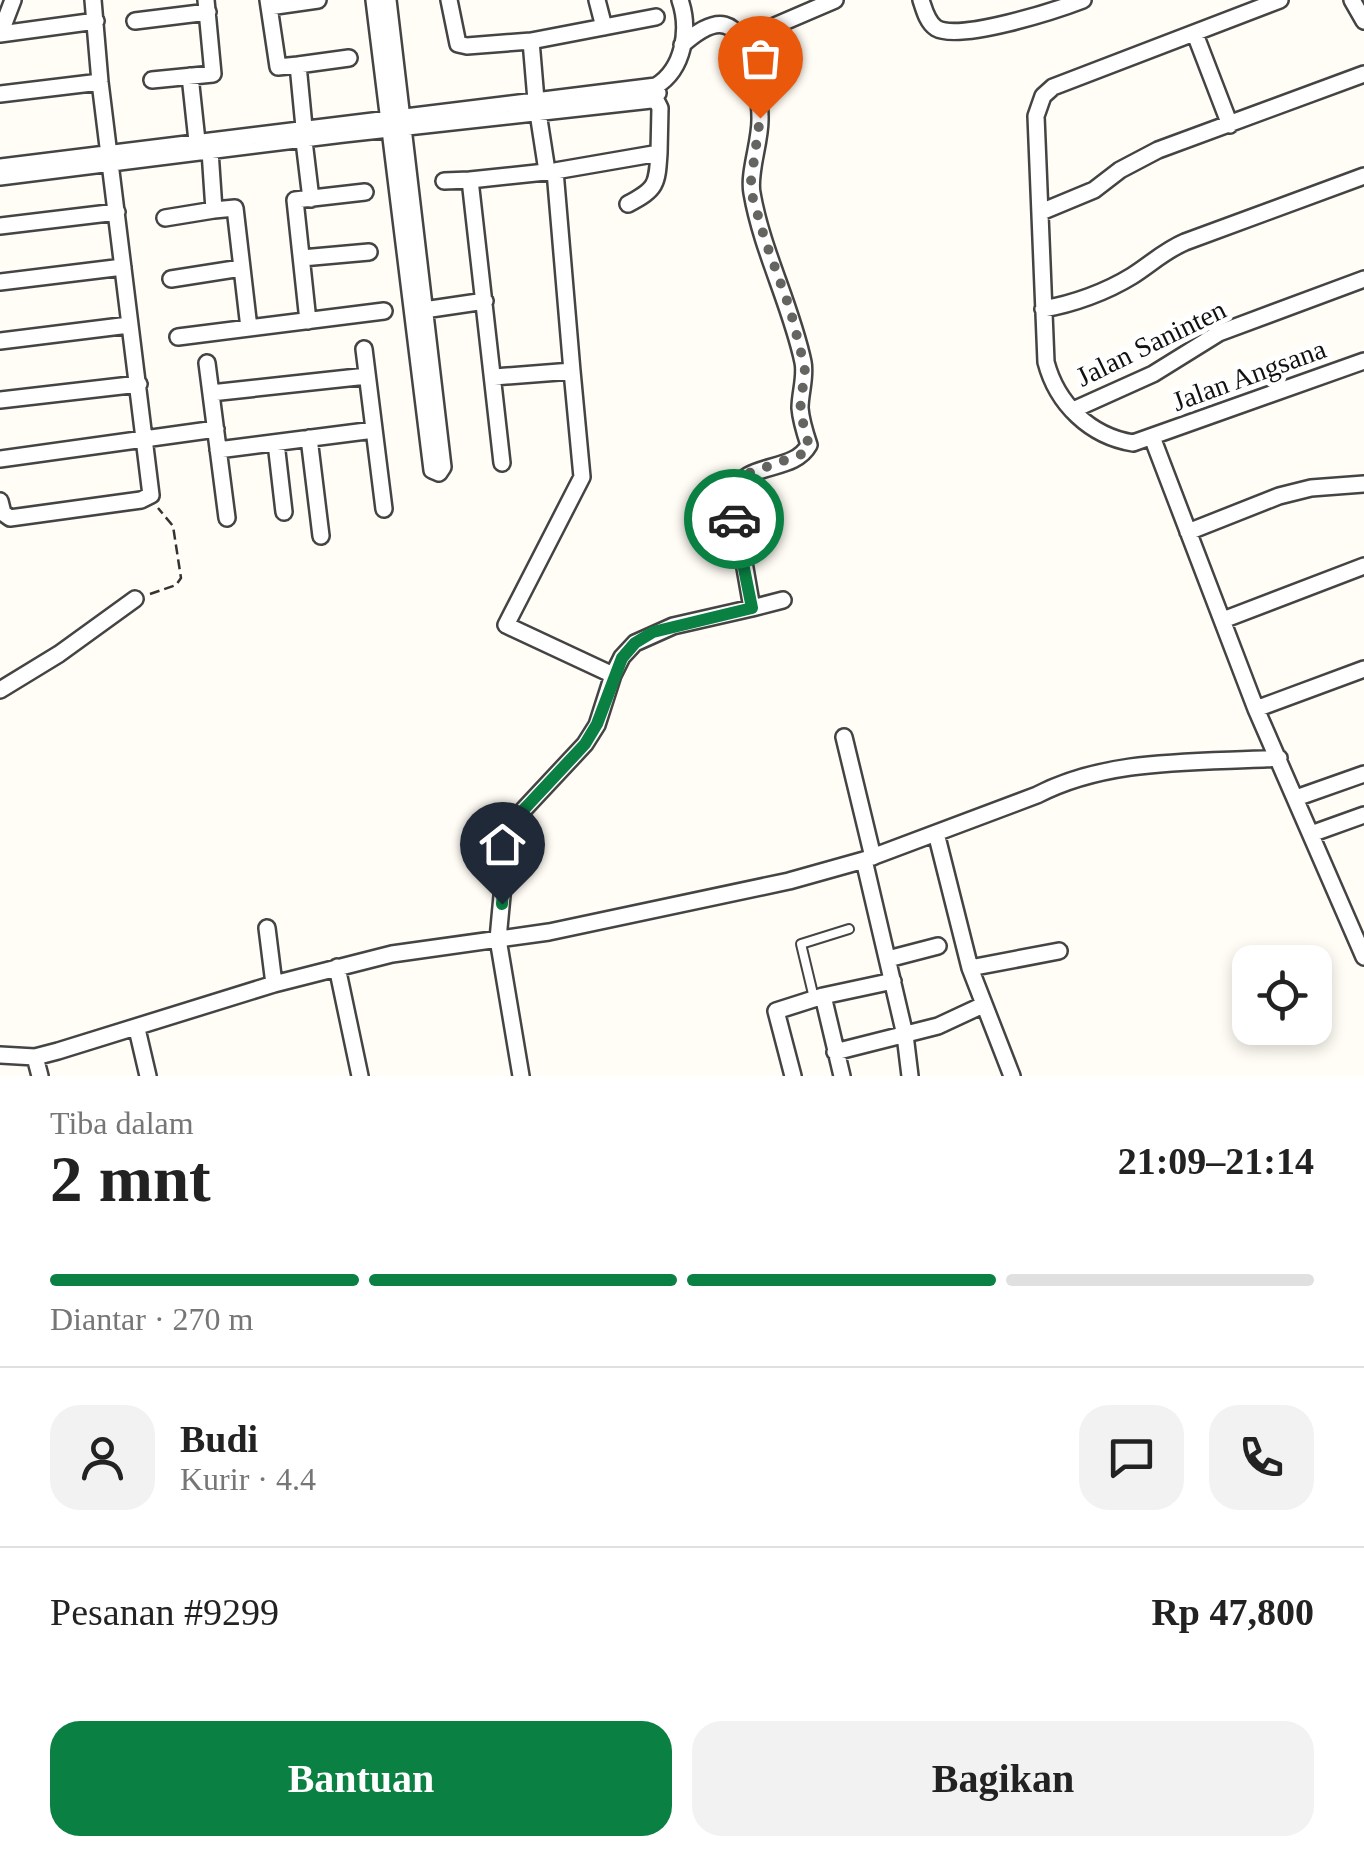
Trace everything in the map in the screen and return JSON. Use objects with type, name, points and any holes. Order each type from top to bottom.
[{"type":"street","points":[[13,0],[0,34],[96,21]]},
{"type":"street","points":[[0,501],[3,513],[10,518],[148,498],[151,485],[100,82],[94,0]]},
{"type":"street","points":[[318,0],[269,4],[278,67],[349,58]]},
{"type":"street","points":[[374,0],[396,124],[430,396],[424,310],[410,226]]},
{"type":"street","points":[[388,0],[396,124]]},
{"type":"street","points":[[450,0],[458,44],[532,41],[656,16]]},
{"type":"street","points":[[597,0],[604,27]]},
{"type":"street","points":[[0,167],[111,158],[655,92],[673,71],[682,46],[686,25],[680,0]]},
{"type":"street","points":[[744,39],[835,0]]},
{"type":"street","points":[[921,0],[930,23],[952,31],[1020,20],[1082,0]]},
{"type":"street","points":[[1280,0],[1053,86],[1043,96],[1036,116],[1036,165],[1044,344],[1051,381],[1073,410],[1101,434],[1116,440],[1152,438],[1178,496],[1256,709],[1310,834],[1358,922],[1364,957]]},
{"type":"street","points":[[1352,0],[1364,21]]},
{"type":"street","points":[[135,21],[207,6],[213,74],[152,80]]},
{"type":"street","points":[[682,46],[696,33],[723,24],[733,27],[744,39],[760,118],[750,188],[805,368],[800,411],[809,446],[805,453],[744,475],[736,482],[732,494],[752,608]]},
{"type":"street","points":[[1195,34],[1230,125]]},
{"type":"street","points":[[532,41],[537,106],[551,171],[582,477],[506,625],[613,675]]},
{"type":"street","points":[[298,65],[312,199]]},
{"type":"street","points":[[1041,212],[1094,190],[1147,156],[1364,74]]},
{"type":"street","points":[[190,76],[214,210]]},
{"type":"street","points":[[0,94],[100,82]]},
{"type":"street","points":[[628,204],[653,189],[658,177],[660,108],[655,92]]},
{"type":"street","points":[[444,182],[551,171],[658,153]]},
{"type":"street","points":[[0,178],[111,158]]},
{"type":"street","points":[[1043,310],[1086,298],[1122,282],[1159,254],[1185,242],[1364,176]]},
{"type":"street","points":[[470,180],[502,463]]},
{"type":"street","points":[[308,321],[295,200],[366,192]]},
{"type":"street","points":[[165,218],[234,208],[249,328]]},
{"type":"street","points":[[0,226],[117,212]]},
{"type":"street","points":[[302,258],[369,252]]},
{"type":"street","points":[[0,282],[123,267]]},
{"type":"street","points":[[172,280],[241,268]]},
{"type":"street","name":"Jalan Saninten","points":[[1073,410],[1153,374],[1219,334],[1364,279]]},
{"type":"street","points":[[424,310],[484,301]]},
{"type":"street","points":[[178,336],[384,311]]},
{"type":"street","points":[[0,341],[130,325]]},
{"type":"street","points":[[364,350],[384,510]]},
{"type":"street","name":"Jalan Angsana","points":[[1152,438],[1364,362]]},
{"type":"street","points":[[207,363],[227,518]]},
{"type":"street","points":[[494,377],[572,371]]},
{"type":"street","points":[[211,394],[367,376]]},
{"type":"street","points":[[0,400],[139,384]]},
{"type":"street","points":[[0,460],[216,428]]},
{"type":"street","points":[[218,450],[374,430]]},
{"type":"street","points":[[310,438],[321,536]]},
{"type":"street","points":[[276,442],[284,512]]},
{"type":"street","points":[[1188,532],[1279,496],[1311,488],[1364,484]]},
{"type":"street","points":[[1223,620],[1364,566]]},
{"type":"street","points":[[0,690],[59,654],[135,599]]},
{"type":"street","points":[[522,1076],[498,939],[507,842],[514,820],[585,744],[597,724],[613,675],[635,643],[653,632],[782,600]]},
{"type":"street","points":[[1256,709],[1364,669]]},
{"type":"street","points":[[844,737],[910,1076]]},
{"type":"street","points":[[0,1055],[34,1056],[137,1029],[274,984],[410,951],[549,932],[718,897],[868,858],[1060,783],[1111,769],[1278,758]]},
{"type":"street","points":[[1296,798],[1364,774]]},
{"type":"street","points":[[1310,834],[1364,815]]},
{"type":"street","points":[[936,833],[970,968],[1012,1076]]},
{"type":"street","points":[[266,928],[274,984]]},
{"type":"street","points":[[888,959],[938,946]]},
{"type":"street","points":[[970,968],[1059,951]]},
{"type":"street","points":[[338,967],[360,1076]]},
{"type":"street","points":[[793,1076],[776,1010],[892,981]]},
{"type":"street","points":[[818,997],[842,1076]]},
{"type":"street","points":[[835,1052],[938,1026],[983,1005]]},
{"type":"street","points":[[137,1029],[148,1076]]},
{"type":"street","points":[[34,1056],[40,1076]]},
{"type":"lane","points":[[818,997],[802,944],[849,929]]},
{"type":"path","points":[[135,599],[176,585],[181,578],[173,526],[148,498]]},
{"type":"way so far","points":[[734,519],[732,494],[736,482],[744,475],[805,453],[809,446],[800,411],[805,368],[750,188],[760,118]]},
{"type":"route","points":[[502,904],[507,842],[514,820],[585,744],[597,724],[622,658],[635,643],[653,632],[752,608],[734,519]]}]
